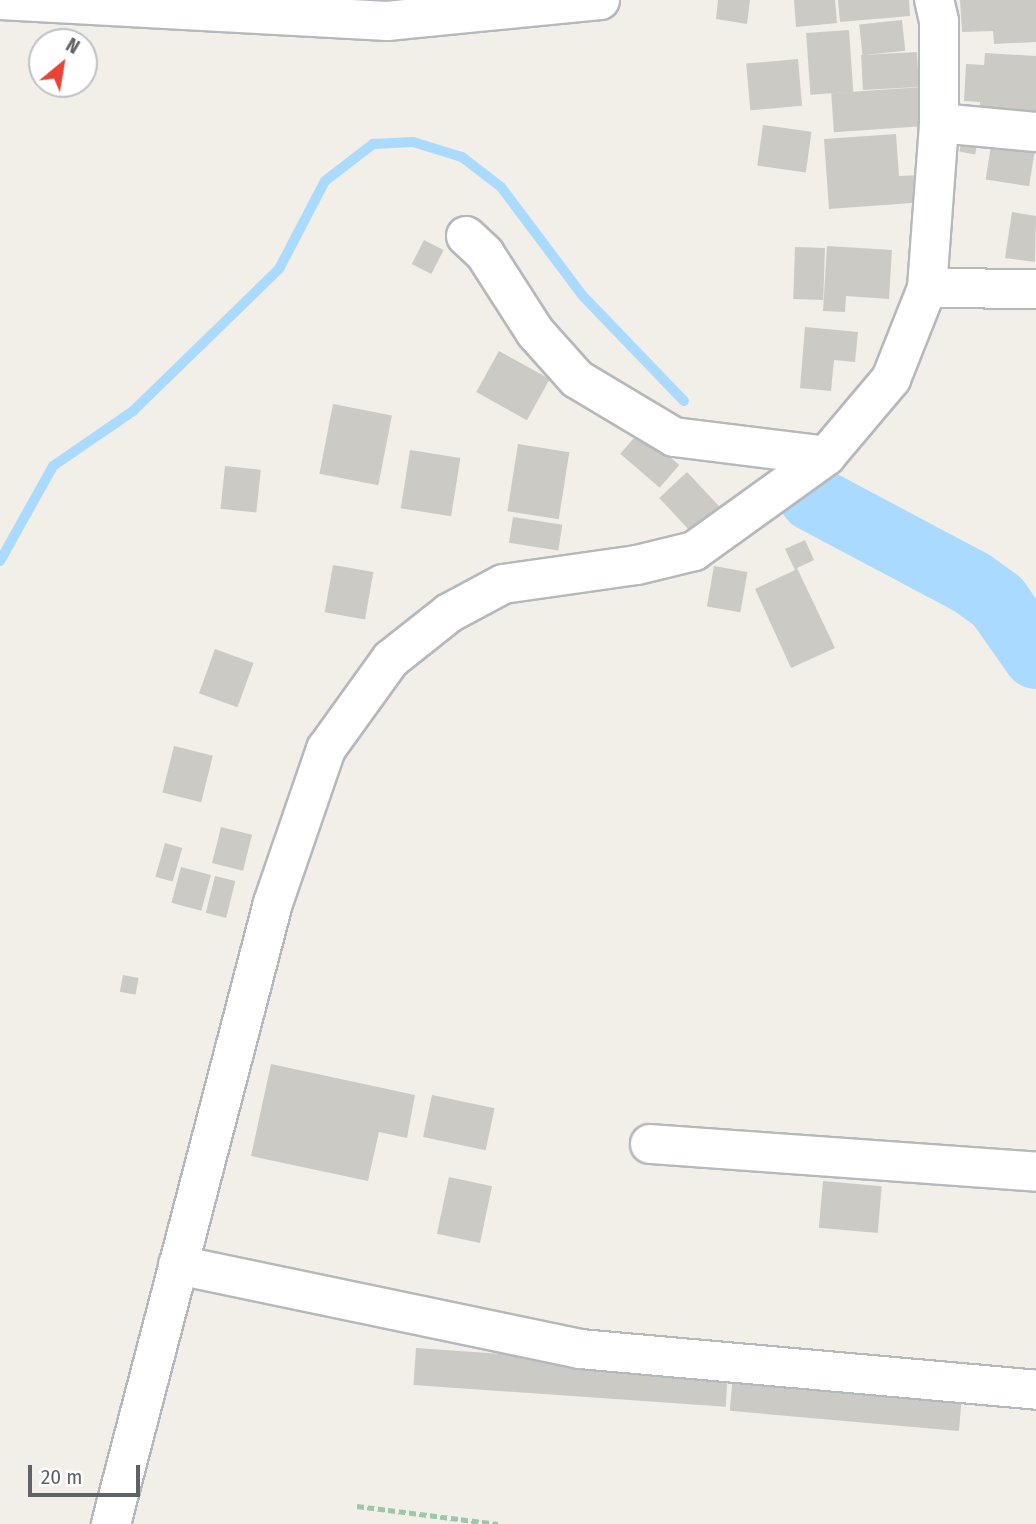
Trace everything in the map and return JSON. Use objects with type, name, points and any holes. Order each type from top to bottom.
[{"type":"street","points":[[0,0],[159,5],[387,21],[491,6],[600,0]]},
{"type":"street","points":[[111,1524],[273,903],[326,749],[391,659],[449,613],[503,584],[637,565],[694,551],[826,456],[891,379],[927,288],[939,122],[939,21],[934,0]]},
{"type":"street","points":[[939,122],[1036,132]]},
{"type":"street","points":[[466,236],[485,254],[535,332],[577,379],[674,437],[826,456]]},
{"type":"street","points":[[927,288],[1036,289]]},
{"type":"street","points":[[650,1144],[1036,1172]]},
{"type":"street","points":[[177,1265],[580,1349],[1036,1390]]},
{"type":"path","points":[[357,1506],[498,1524]]},
{"type":"building","points":[[718,0],[750,0],[747,24],[716,19]]},
{"type":"building","points":[[794,0],[835,0],[837,23],[796,27]]},
{"type":"building","points":[[838,0],[909,0],[910,16],[840,22]]},
{"type":"building","points":[[960,0],[1036,0],[1036,42],[994,44],[993,31],[962,32]]},
{"type":"building","points":[[902,20],[905,51],[862,55],[859,24]]},
{"type":"building","points":[[849,30],[853,92],[810,95],[806,33]]},
{"type":"building","points":[[917,52],[919,87],[863,90],[861,55]]},
{"type":"building","points":[[985,53],[1036,56],[1036,117],[980,113],[980,102],[964,101],[966,64],[984,65]]},
{"type":"building","points":[[798,59],[802,106],[750,110],[746,64]]},
{"type":"building","points":[[922,87],[925,126],[834,132],[831,93]]},
{"type":"building","points":[[763,125],[812,132],[806,172],[757,166]]},
{"type":"building","points":[[964,128],[980,131],[975,155],[959,152]]},
{"type":"building","points":[[993,133],[1036,140],[1029,186],[986,179]]},
{"type":"building","points":[[896,134],[899,176],[923,175],[925,202],[829,209],[824,139]]},
{"type":"building","points":[[1012,212],[1036,216],[1035,262],[1005,258]]},
{"type":"building","points":[[424,240],[444,250],[431,274],[412,264]]},
{"type":"building","points":[[827,246],[892,250],[889,299],[846,296],[845,312],[823,311]]},
{"type":"building","points":[[795,247],[825,248],[823,300],[793,299]]},
{"type":"building","points":[[805,327],[858,332],[855,362],[834,360],[831,391],[800,388]]},
{"type":"building","points":[[499,351],[550,379],[527,420],[476,392]]},
{"type":"building","points":[[333,404],[392,415],[378,485],[319,474]]},
{"type":"building","points":[[640,431],[679,465],[660,488],[620,454]]},
{"type":"building","points":[[518,444],[569,452],[559,519],[507,511]]},
{"type":"building","points":[[410,450],[460,458],[451,516],[401,508]]},
{"type":"building","points":[[225,466],[261,470],[256,513],[221,509]]},
{"type":"building","points":[[687,472],[720,507],[692,533],[659,498]]},
{"type":"building","points":[[513,517],[562,525],[558,551],[509,543]]},
{"type":"building","points":[[805,540],[814,560],[797,568],[835,648],[791,668],[755,589],[795,570],[785,549]]},
{"type":"building","points":[[333,565],[373,572],[365,619],[325,612]]},
{"type":"building","points":[[714,566],[747,572],[740,612],[707,606]]},
{"type":"building","points":[[215,649],[254,663],[237,707],[199,693]]},
{"type":"building","points":[[174,746],[213,756],[201,802],[162,793]]},
{"type":"building","points":[[221,827],[252,835],[243,871],[212,863]]},
{"type":"building","points":[[165,843],[182,848],[173,882],[155,877]]},
{"type":"building","points":[[181,867],[211,875],[201,911],[171,903]]},
{"type":"building","points":[[215,876],[235,881],[226,918],[206,913]]},
{"type":"building","points":[[123,975],[139,978],[135,995],[120,992]]},
{"type":"building","points":[[271,1064],[415,1095],[407,1138],[379,1132],[368,1181],[251,1156]]},
{"type":"building","points":[[432,1095],[495,1108],[486,1150],[423,1137]]},
{"type":"building","points":[[449,1177],[492,1186],[480,1243],[437,1234]]},
{"type":"building","points":[[823,1181],[882,1186],[878,1233],[819,1228]]},
{"type":"building","points":[[416,1348],[728,1370],[726,1407],[413,1385]]},
{"type":"building","points":[[733,1374],[962,1394],[959,1431],[730,1411]]},
{"type":"waterway","points":[[0,561],[53,466],[133,411],[279,269],[325,181],[373,144],[413,142],[462,157],[501,187],[582,295],[684,401]]},
{"type":"waterway","points":[[812,498],[972,583],[998,602],[1036,656]]}]
